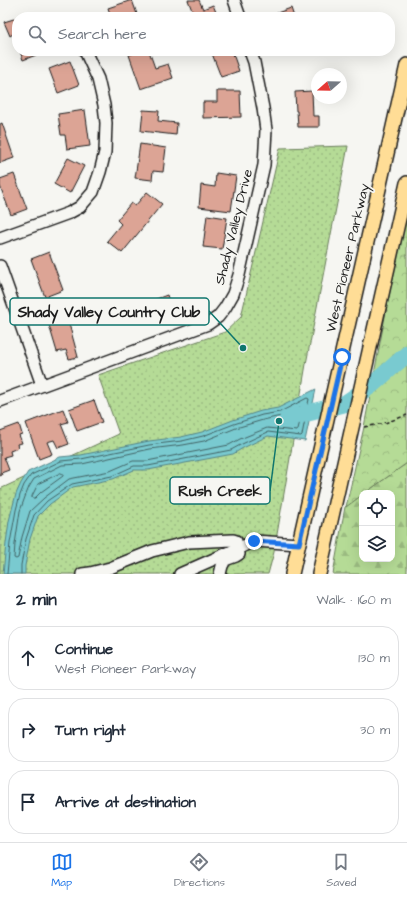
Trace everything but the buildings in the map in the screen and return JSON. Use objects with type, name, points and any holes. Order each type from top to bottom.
[{"type":"main road","name":"West Pioneer Parkway","points":[[292,574],[407,65]]},
{"type":"main road","points":[[319,574],[407,183]]},
{"type":"street","points":[[234,0],[238,12]]},
{"type":"street","points":[[0,238],[69,213],[80,207],[93,192],[105,152],[106,123],[104,105],[98,79],[87,56]]},
{"type":"street","name":"Shady Valley Drive","points":[[0,401],[208,324],[218,317],[225,308],[233,294],[239,275],[264,165],[266,130],[262,101],[252,56]]},
{"type":"street","points":[[0,266],[42,385]]},
{"type":"street","points":[[82,574],[110,568],[152,551],[189,542],[236,541],[240,554],[225,560],[220,574]]},
{"type":"street","points":[[180,574],[254,541],[299,544]]},
{"type":"path","points":[[364,427],[385,423],[407,416]]},
{"type":"green space","points":[[348,146],[306,364],[274,552],[268,574],[0,574],[0,489],[119,434],[98,375],[225,332],[241,317],[280,148]]},
{"type":"green space","points":[[407,201],[407,463],[369,490],[359,490],[359,497],[346,507],[364,427]]},
{"type":"green space","points":[[407,463],[407,574],[333,574],[345,507],[359,497],[359,562],[395,562],[395,490],[369,490]]},
{"type":"water","points":[[316,389],[305,441],[268,436],[233,454],[148,470],[134,470],[113,479],[73,487],[50,504],[38,516],[30,539],[25,574],[3,574],[9,521],[16,494],[28,472],[60,457],[81,455],[202,432],[261,411],[278,408]]},
{"type":"waterway","points":[[288,418],[344,404],[372,385],[407,354]]},
{"type":"place","name":"Shady Valley Country Club","points":[[243,348]]},
{"type":"place","name":"Rush Creek","points":[[279,421]]},
{"type":"route","points":[[254,541],[299,544],[342,357]]}]
